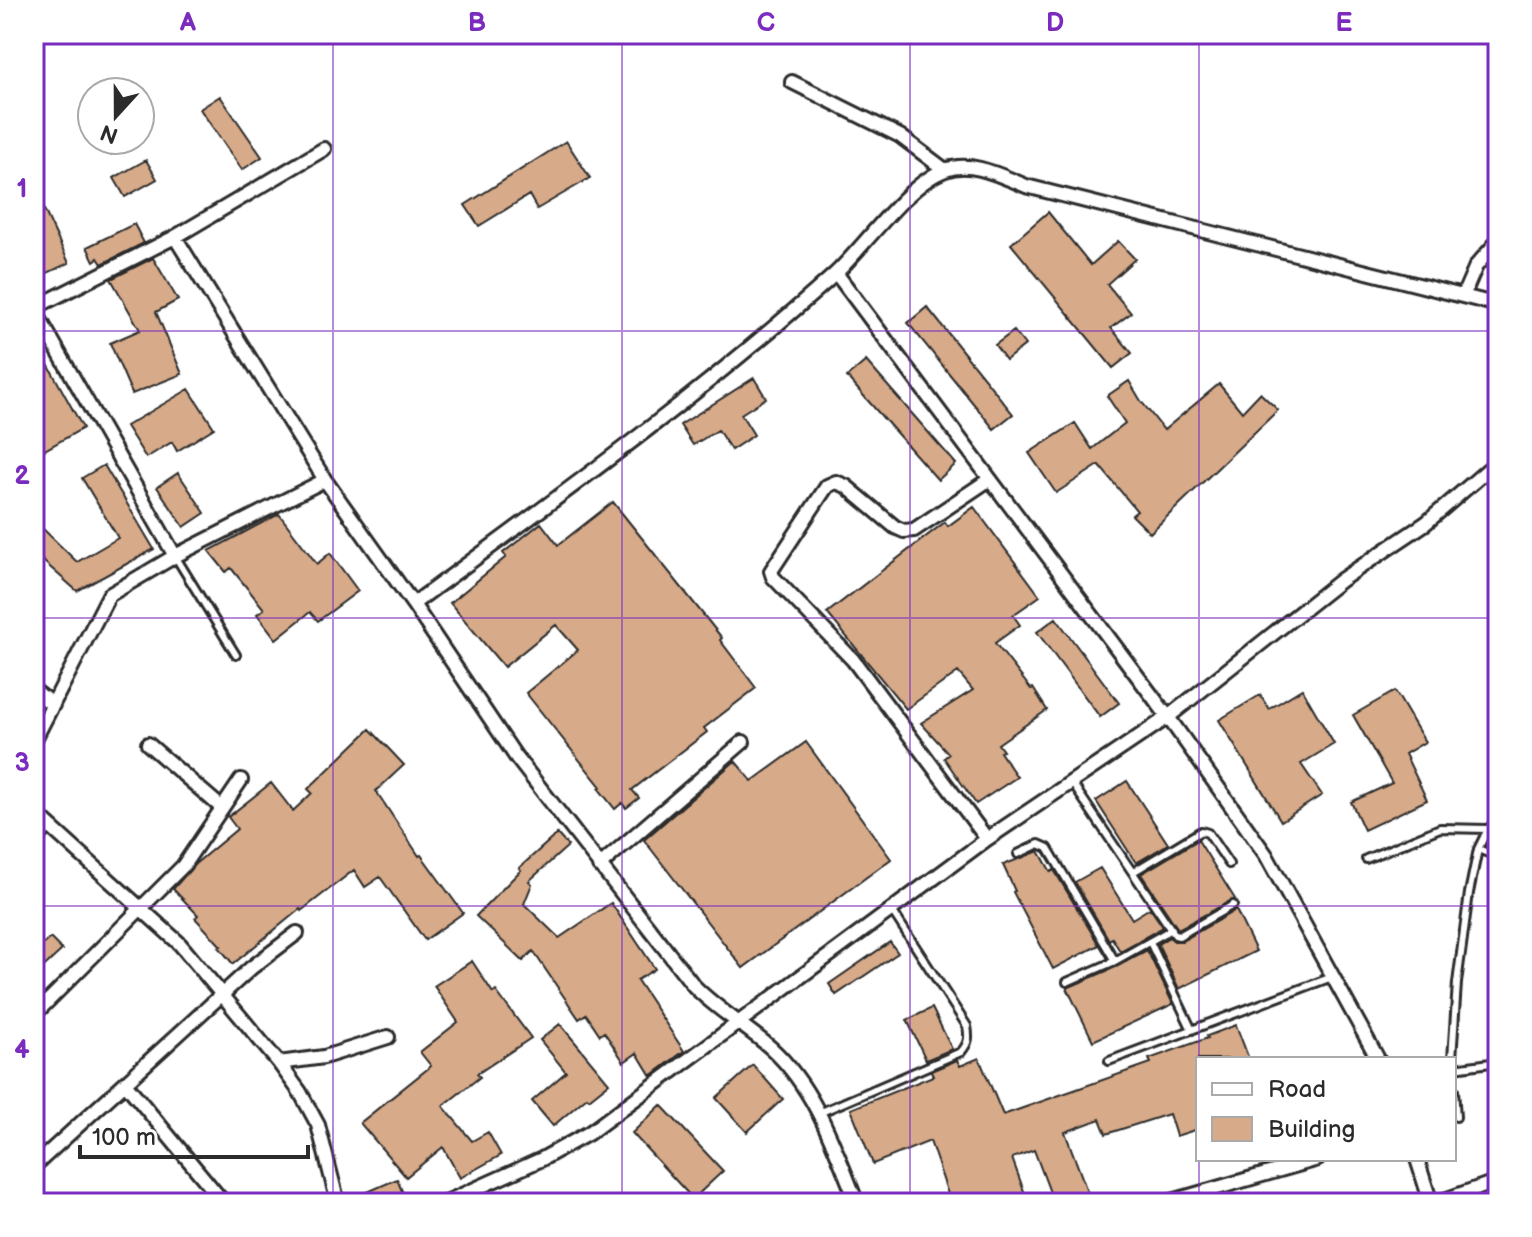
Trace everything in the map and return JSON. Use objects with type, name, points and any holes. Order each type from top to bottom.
[{"type":"street","points":[[792,82],[900,136],[945,170]]},
{"type":"street","points":[[175,556],[34,308],[175,237],[324,149]]},
{"type":"street","points":[[413,604],[643,435],[836,273],[913,192],[945,170],[962,167],[981,169],[1026,186],[1498,305]]},
{"type":"street","points":[[175,237],[325,480],[516,757],[694,986],[710,1003],[772,1049],[793,1074],[819,1113],[857,1203]]},
{"type":"street","points":[[1463,296],[1476,266],[1498,241]]},
{"type":"street","points":[[836,273],[1168,717],[1266,855],[1377,1057]]},
{"type":"street","points":[[444,1203],[542,1159],[589,1133],[987,839],[1168,717],[1341,580],[1426,523],[1498,461]]},
{"type":"street","points":[[987,839],[853,660],[773,577],[771,571],[827,486],[836,482],[846,486],[904,531],[914,530],[990,479]]},
{"type":"street","points":[[34,741],[109,595],[175,556],[325,480]]},
{"type":"street","points":[[34,690],[53,705]]},
{"type":"street","points":[[599,866],[743,742]]},
{"type":"street","points":[[148,744],[222,808]]},
{"type":"street","points":[[34,1015],[183,866],[241,780]]},
{"type":"street","points":[[34,812],[179,943],[279,1063],[318,1125],[338,1203]]},
{"type":"street","points":[[34,840],[48,826]]},
{"type":"street","points":[[34,1166],[251,968],[297,933]]},
{"type":"street","points":[[279,1063],[324,1057],[388,1037]]},
{"type":"street","points":[[125,1083],[224,1203]]},
{"type":"street","points":[[1165,1203],[1311,1161]]},
{"type":"street","points":[[1418,1161],[1434,1203],[1498,1181]]},
{"type":"lane","points":[[175,556],[236,655]]},
{"type":"lane","points":[[1072,783],[1179,936],[1233,905]]},
{"type":"lane","points":[[1452,1057],[1469,893],[1478,849],[1488,829],[1498,820]]},
{"type":"lane","points":[[1366,859],[1440,828],[1488,829]]},
{"type":"lane","points":[[1133,872],[1201,831],[1208,833],[1229,864]]},
{"type":"lane","points":[[1018,854],[1039,844],[1048,848],[1115,961]]},
{"type":"lane","points":[[1478,849],[1498,857]]},
{"type":"lane","points":[[819,1113],[961,1052],[967,1045],[967,1026],[891,909]]},
{"type":"lane","points":[[1067,982],[1115,961],[1172,929]]},
{"type":"lane","points":[[1150,942],[1192,1030]]},
{"type":"lane","points":[[1109,1061],[1332,977]]},
{"type":"lane","points":[[1456,1068],[1498,1062]]},
{"type":"building","points":[[220,96],[262,157],[242,170],[200,109]]},
{"type":"building","points":[[566,141],[590,178],[537,209],[529,195],[479,226],[465,205]]},
{"type":"building","points":[[146,160],[157,179],[125,197],[114,178]]},
{"type":"building","points":[[34,188],[69,263],[41,276],[34,262]]},
{"type":"building","points":[[1048,212],[1091,265],[1118,241],[1135,259],[1107,284],[1131,313],[1111,328],[1132,353],[1113,368],[1011,244]]},
{"type":"building","points":[[134,224],[144,243],[102,264],[98,258],[94,261],[87,247]]},
{"type":"building","points":[[153,258],[178,300],[156,312],[182,374],[132,394],[110,343],[140,330],[111,279]]},
{"type":"building","points":[[927,307],[1013,414],[994,429],[908,323]]},
{"type":"building","points":[[1014,331],[1025,345],[1006,360],[995,345]]},
{"type":"building","points":[[34,339],[83,428],[34,456],[34,401],[41,397],[34,383]]},
{"type":"building","points":[[866,361],[956,464],[938,480],[847,377]]},
{"type":"building","points":[[754,378],[766,398],[741,414],[754,435],[731,450],[718,430],[693,445],[680,425]]},
{"type":"building","points":[[1129,381],[1164,430],[1219,384],[1242,412],[1260,393],[1278,410],[1150,533],[1132,515],[1137,511],[1099,465],[1056,493],[1029,453],[1075,423],[1092,449],[1125,423],[1107,396]]},
{"type":"building","points":[[189,389],[214,428],[177,451],[172,442],[146,458],[126,426]]},
{"type":"building","points":[[104,465],[154,549],[77,591],[34,553],[34,520],[77,562],[118,538],[82,478]]},
{"type":"building","points":[[178,473],[205,513],[184,527],[157,487]]},
{"type":"building","points":[[613,502],[722,638],[720,640],[756,688],[704,728],[707,732],[632,790],[639,798],[626,808],[622,803],[615,809],[526,693],[578,650],[556,625],[504,667],[450,603],[506,557],[503,553],[541,523],[558,545]]},
{"type":"building","points":[[974,507],[1040,596],[1013,615],[1020,625],[995,643],[1033,688],[1047,710],[998,744],[1017,777],[976,804],[944,758],[949,754],[921,723],[973,690],[958,672],[906,709],[827,613],[945,522],[948,526]]},
{"type":"building","points":[[279,514],[317,564],[330,553],[358,591],[318,621],[310,612],[276,639],[257,614],[264,609],[231,568],[226,572],[209,551]]},
{"type":"building","points":[[1056,618],[1119,703],[1100,717],[1037,632]]},
{"type":"building","points":[[1302,689],[1334,744],[1301,764],[1322,795],[1281,821],[1219,720],[1260,695],[1269,709]]},
{"type":"building","points":[[1395,691],[1425,742],[1405,754],[1427,800],[1364,830],[1351,802],[1392,783],[1353,715]]},
{"type":"building","points":[[370,729],[404,765],[376,791],[419,856],[463,913],[425,940],[380,877],[365,887],[354,870],[233,964],[195,918],[198,915],[173,889],[195,864],[237,829],[228,817],[271,783],[293,811],[312,793],[308,789]]},
{"type":"building","points":[[806,742],[891,859],[743,968],[644,840],[735,761],[752,781]]},
{"type":"building","points":[[1127,781],[1168,844],[1136,863],[1096,801]]},
{"type":"building","points":[[557,834],[568,846],[529,881],[532,884],[524,904],[559,938],[611,903],[655,969],[637,980],[684,1051],[651,1076],[637,1053],[624,1062],[604,1032],[600,1035],[586,1014],[579,1019],[533,951],[523,961],[476,916],[521,870],[519,868]]},
{"type":"building","points":[[1198,840],[1235,899],[1178,929],[1141,874]]},
{"type":"building","points":[[1039,851],[1051,872],[1054,870],[1099,945],[1053,969],[1013,892],[1003,865]]},
{"type":"building","points":[[1100,868],[1132,919],[1150,908],[1163,927],[1120,951],[1112,938],[1109,940],[1075,882]]},
{"type":"building","points":[[1236,910],[1256,951],[1179,989],[1158,944],[1169,937],[1182,941]]},
{"type":"building","points":[[50,938],[62,950],[34,976],[34,952]]},
{"type":"building","points":[[890,942],[898,953],[836,995],[829,984]]},
{"type":"building","points":[[1147,950],[1173,1004],[1093,1041],[1067,988]]},
{"type":"building","points":[[472,961],[493,993],[496,991],[531,1038],[477,1074],[480,1077],[443,1106],[472,1141],[488,1132],[501,1155],[460,1178],[443,1147],[406,1177],[360,1123],[431,1066],[420,1052],[458,1022],[434,986]]},
{"type":"building","points":[[932,1008],[952,1049],[926,1060],[907,1020]]},
{"type":"building","points":[[560,1024],[609,1083],[553,1126],[532,1101],[566,1072],[540,1040]]},
{"type":"building","points":[[1236,1025],[1248,1057],[1196,1057],[1196,1130],[1176,1136],[1169,1114],[1106,1134],[1100,1119],[1065,1132],[1090,1199],[1080,1203],[1054,1203],[1034,1150],[1012,1158],[1025,1194],[998,1203],[951,1203],[930,1141],[873,1164],[851,1109],[933,1076],[931,1071],[957,1060],[960,1066],[979,1058],[1003,1115],[1151,1063],[1149,1059]]},
{"type":"building","points":[[753,1065],[783,1099],[747,1132],[716,1098]]},
{"type":"building","points":[[661,1105],[723,1171],[693,1199],[632,1133]]},
{"type":"building","points":[[397,1179],[407,1203],[347,1203],[347,1201]]}]
